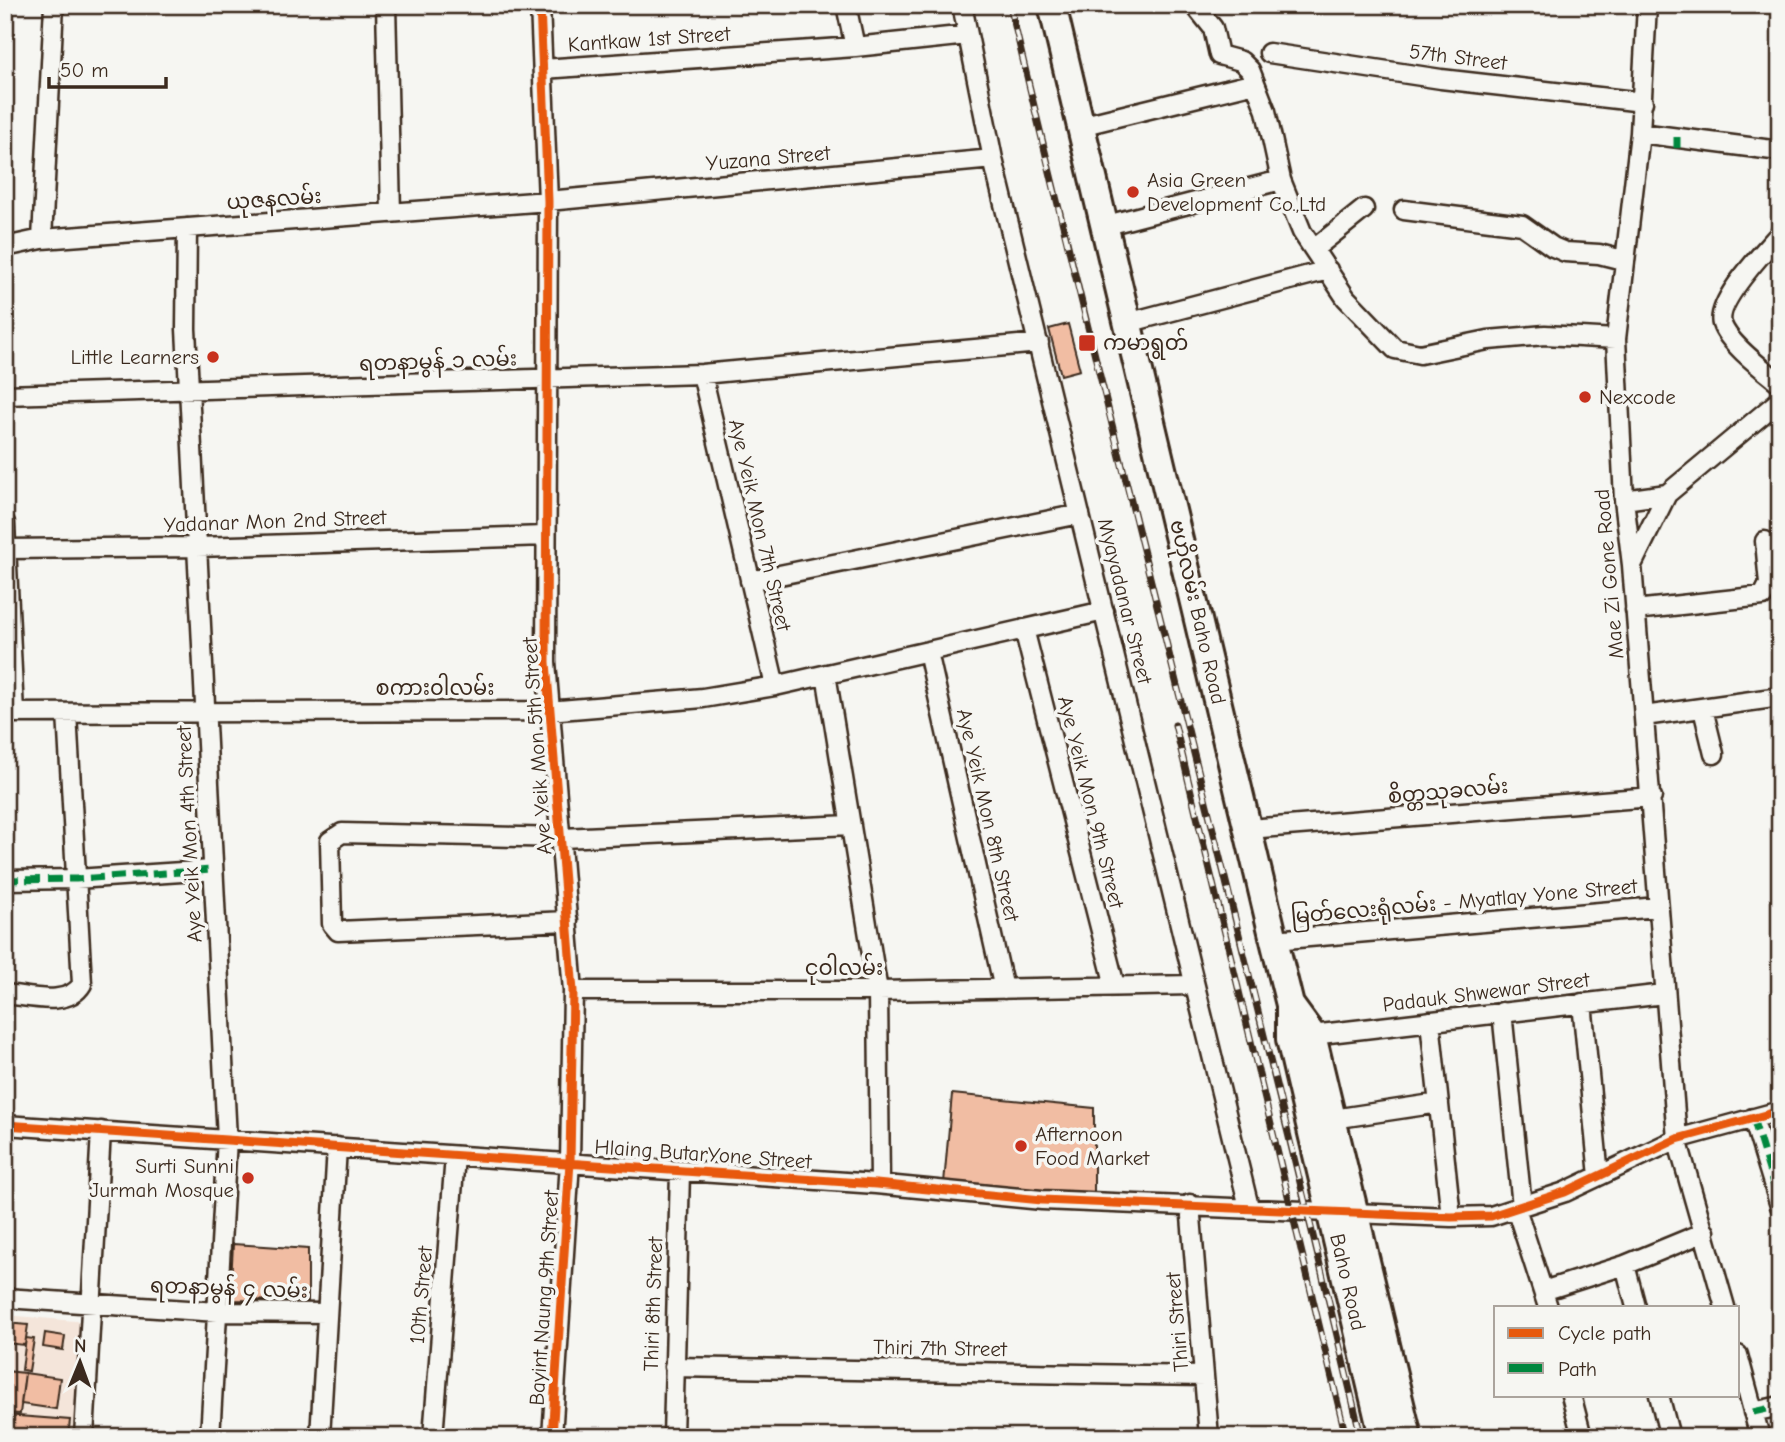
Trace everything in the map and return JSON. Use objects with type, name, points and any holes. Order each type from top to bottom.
[{"type":"main road","name":"ဗဟိုလမ်း Baho Road","points":[[1052,5],[1290,1005],[1312,1035],[1333,1119],[1344,1212]]},
{"type":"main road","name":"Baho Road","points":[[1290,1005],[1290,1039],[1344,1212],[1383,1437]]},
{"type":"main road","points":[[1344,1212],[1408,1437]]},
{"type":"street","points":[[42,239],[54,5]]},
{"type":"street","points":[[386,5],[391,213]]},
{"type":"street","name":"Aye Yeik Mon 5th Street","points":[[540,5],[548,201],[545,536],[548,711],[562,838],[573,991],[570,1162]]},
{"type":"street","points":[[846,5],[855,47]]},
{"type":"street","name":"Myayadanar Street","points":[[962,5],[993,159],[1249,1207]]},
{"type":"street","name":"Mae Zi Gone Road","points":[[1647,5],[1643,102],[1616,339],[1624,500],[1652,797],[1664,994],[1677,1139],[1725,1306]]},
{"type":"street","points":[[1197,8],[1213,28],[1219,55],[1241,61],[1250,70],[1266,111],[1281,180],[1302,232],[1346,298],[1395,349],[1420,354],[1488,340],[1545,335],[1616,339]]},
{"type":"street","name":"Kantkaw 1st Street","points":[[543,69],[855,47],[968,35]]},
{"type":"street","name":"57th Street","points":[[1269,53],[1441,79],[1643,102]]},
{"type":"street","points":[[1080,126],[1255,83]]},
{"type":"street","points":[[1640,133],[1780,151]]},
{"type":"street","name":"Yuzana Street","points":[[548,201],[993,159]]},
{"type":"street","points":[[1103,226],[1281,180]]},
{"type":"street","name":"ယုဇနလမ်း","points":[[5,247],[42,239],[548,201]]},
{"type":"street","points":[[1314,249],[1364,209]]},
{"type":"street","points":[[1404,210],[1522,225],[1553,247],[1565,252],[1599,254],[1623,260]]},
{"type":"street","name":"Aye Yeik Mon 4th Street","points":[[187,228],[189,391],[212,870],[223,1017],[227,1139],[210,1437]]},
{"type":"street","points":[[1780,233],[1726,300],[1721,316],[1727,332],[1780,383]]},
{"type":"street","points":[[1127,323],[1328,270]]},
{"type":"street","name":"ရတနာမွန် ၁ လမ်း","points":[[5,396],[702,374],[1039,343]]},
{"type":"street","name":"Aye Yeik Mon 7th Street","points":[[702,374],[775,686]]},
{"type":"street","points":[[1632,565],[1667,494],[1780,400]]},
{"type":"street","points":[[1624,500],[1667,494]]},
{"type":"street","points":[[750,581],[1080,514]]},
{"type":"street","points":[[5,523],[10,713]]},
{"type":"street","name":"Yadanar Mon 2nd Street","points":[[6,549],[197,547],[545,536]]},
{"type":"street","points":[[1636,610],[1763,596],[1769,584],[1765,541]]},
{"type":"street","name":"စကား၀ါလမ်း","points":[[10,713],[548,711],[703,698],[775,686],[1104,611]]},
{"type":"street","name":"Aye Yeik Mon 9th Street","points":[[1024,629],[1115,986]]},
{"type":"street","name":"Aye Yeik Mon 8th Street","points":[[928,652],[1004,989]]},
{"type":"street","points":[[826,674],[878,991],[880,1184]]},
{"type":"street","points":[[1644,716],[1780,697]]},
{"type":"street","points":[[1703,709],[1714,754]]},
{"type":"street","points":[[5,994],[67,999],[78,992],[82,984],[67,713]]},
{"type":"street","name":"စိတ္တသုခလမ်း","points":[[1249,830],[1652,797]]},
{"type":"street","points":[[568,921],[338,931],[332,924],[330,841],[342,833],[562,838],[851,825]]},
{"type":"street","points":[[5,880],[76,879],[212,870]]},
{"type":"street","name":"မြတ်လေးရုံလမ်း - Myatlay Yone Street","points":[[1274,940],[1658,908]]},
{"type":"street","name":"ငုဝါလမ်း","points":[[573,991],[878,991],[1194,985]]},
{"type":"street","name":"Padauk Shwewar Street","points":[[1312,1035],[1664,994]]},
{"type":"street","points":[[1582,1003],[1599,1175]]},
{"type":"street","points":[[1502,1012],[1519,1207],[1545,1299],[1705,1232]]},
{"type":"street","points":[[1430,1021],[1451,1217]]},
{"type":"street","points":[[1333,1119],[1439,1103]]},
{"type":"street","name":"Hlaing ButarYone Street","points":[[5,1125],[880,1184],[1042,1200],[1190,1204],[1451,1217],[1491,1216],[1519,1207],[1599,1175],[1677,1139],[1780,1111]]},
{"type":"street","points":[[1753,1118],[1780,1206]]},
{"type":"street","points":[[84,1437],[101,1130]]},
{"type":"street","name":"ရတနာမွန် ၄ လမ်း","points":[[5,1298],[91,1306],[218,1312],[327,1313],[337,1147]]},
{"type":"street","name":"10th Street","points":[[433,1437],[455,1156]]},
{"type":"street","name":"Bayint Naung 9th Street","points":[[552,1437],[570,1162]]},
{"type":"street","name":"Thiri 8th Street","points":[[673,1437],[680,1172]]},
{"type":"street","name":"Thiri Street","points":[[1190,1204],[1209,1437]]},
{"type":"street","points":[[1625,1265],[1636,1306]]},
{"type":"street","points":[[324,1436],[327,1313]]},
{"type":"street","points":[[1740,1363],[1760,1437]]},
{"type":"street","name":"Thiri 7th Street","points":[[674,1367],[1204,1376]]},
{"type":"street","points":[[1571,1396],[1582,1437]]},
{"type":"street","points":[[1659,1396],[1671,1437]]},
{"type":"street","points":[[1753,1412],[1780,1406]]},
{"type":"shaded area","points":[[5,1315],[87,1322],[77,1437],[5,1437]]},
{"type":"building","points":[[1068,324],[1080,370],[1061,375],[1049,329]]},
{"type":"building","name":"Afternoon Food Market","points":[[952,1094],[1094,1108],[1094,1195],[944,1183]]},
{"type":"building","points":[[233,1244],[308,1249],[308,1301],[230,1300]]},
{"type":"building","points":[[5,1323],[28,1325],[25,1345],[5,1343]]},
{"type":"building","points":[[45,1333],[65,1336],[63,1350],[43,1347]]},
{"type":"building","points":[[26,1338],[34,1339],[29,1371],[22,1370]]},
{"type":"building","points":[[5,1371],[25,1373],[20,1414],[5,1413]]},
{"type":"building","points":[[25,1373],[60,1378],[56,1409],[21,1404]]},
{"type":"building","points":[[5,1415],[70,1420],[68,1437],[5,1437]]},
{"type":"railway","points":[[1010,5],[1361,1437]]},
{"type":"railway","points":[[1175,725],[1346,1437]]},
{"type":"marked path","points":[[1677,137],[1677,148]]},
{"type":"marked path","points":[[5,880],[76,879],[212,870]]},
{"type":"marked path","points":[[1753,1118],[1780,1206]]},
{"type":"marked path","points":[[1753,1412],[1780,1406]]},
{"type":"cycle path","points":[[540,5],[548,201],[546,662],[573,991],[570,1162],[552,1437]]},
{"type":"cycle path","points":[[5,1125],[876,1184],[1042,1200],[1451,1217],[1491,1216],[1565,1192],[1677,1139],[1780,1111]]},
{"type":"place","name":"Asia Green Development Co.,Ltd","points":[[1133,192]]},
{"type":"place","name":"ကမာရွတ်","points":[[1087,343]]},
{"type":"place","name":"Little Learners","points":[[213,357]]},
{"type":"place","name":"Nexcode","points":[[1585,397]]},
{"type":"place","name":"Afternoon Food Market","points":[[1021,1146]]},
{"type":"place","name":"Surti Sunni Jurmah Mosque","points":[[248,1178]]}]
